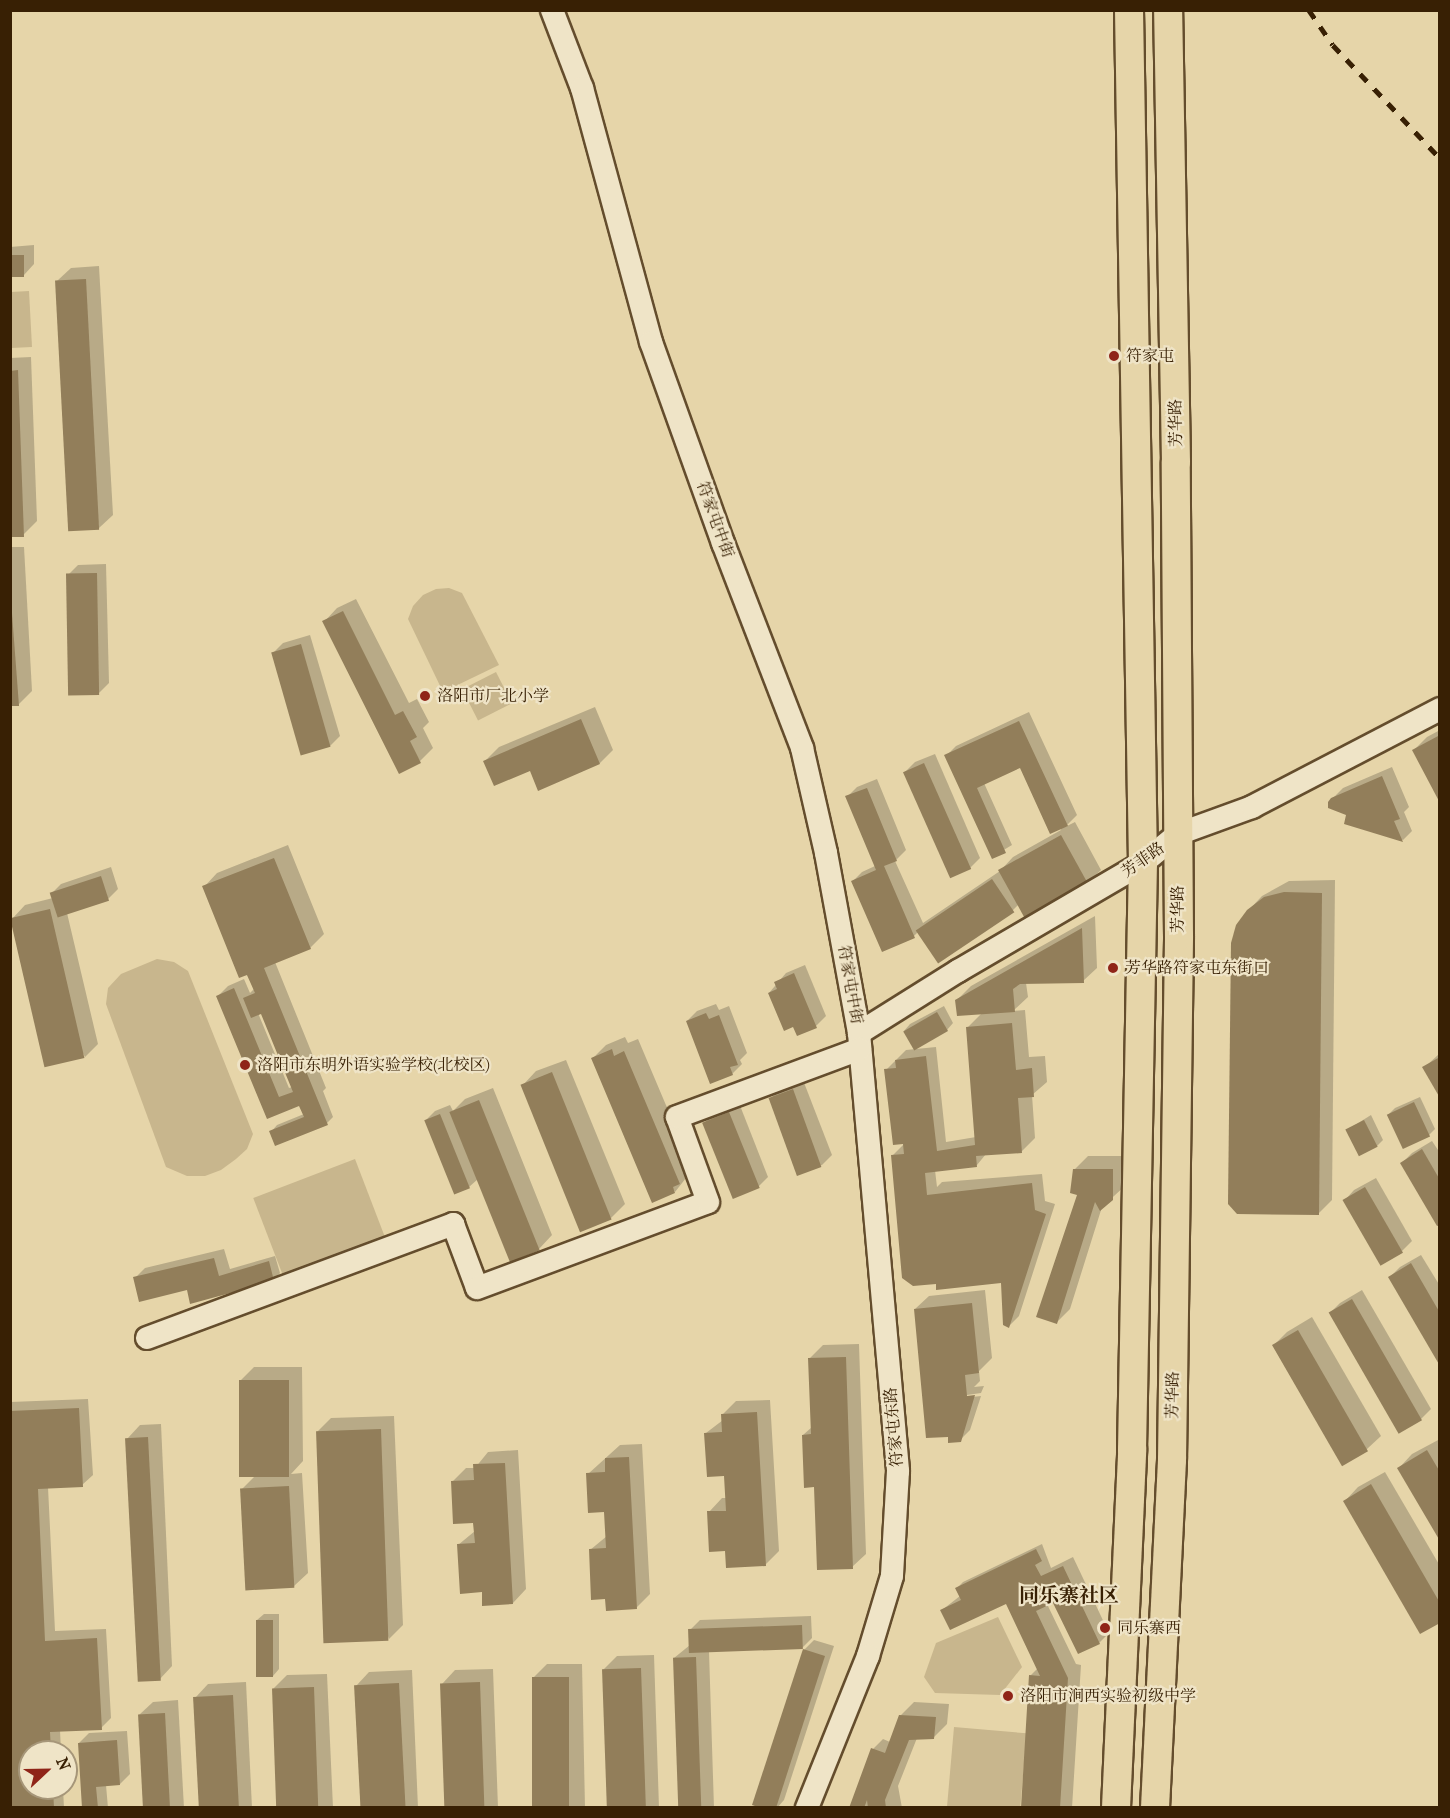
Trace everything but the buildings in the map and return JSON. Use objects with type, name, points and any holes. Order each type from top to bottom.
[{"type":"main road","points":[[1116,1808],[1132,1450],[1143,863],[1129,10]]},
{"type":"main road","name":"芳华路","points":[[1155,1808],[1172,1460],[1178,834],[1176,462],[1168,10]]},
{"type":"street","name":"符家屯中街","points":[[552,10],[582,88],[651,342],[723,543],[802,748],[826,853],[859,1041]]},
{"type":"street","name":"芳菲路","points":[[147,1338],[453,1224],[477,1288],[708,1202],[677,1117],[859,1041],[958,971],[1143,863],[1178,834],[1252,807],[1440,709]]},
{"type":"street","name":"符家屯东路","points":[[807,1808],[868,1656],[892,1576],[898,1471],[859,1041]]},
{"type":"shaded area","points":[[29,291],[32,347],[11,348],[11,292]]},
{"type":"shaded area","points":[[449,588],[462,593],[499,665],[443,692],[408,619],[413,606],[423,595],[436,589]]},
{"type":"shaded area","points":[[496,672],[512,703],[478,720],[462,689]]},
{"type":"shaded area","points":[[157,959],[174,962],[188,971],[253,1134],[247,1149],[236,1159],[221,1170],[205,1176],[187,1176],[166,1167],[106,1004],[108,988],[121,974]]},
{"type":"shaded area","points":[[355,1159],[385,1237],[283,1276],[253,1198]]},
{"type":"shaded area","points":[[998,1617],[1022,1667],[1000,1695],[935,1693],[924,1677],[936,1643]]},
{"type":"shaded area","points":[[954,1727],[1027,1733],[1020,1808],[947,1808]]},
{"type":"railway","points":[[1309,10],[1333,45],[1440,158]]},
{"type":"place","name":"符家屯","points":[[1114,356]]},
{"type":"place","name":"洛阳市厂北小学","points":[[425,696]]},
{"type":"place","name":"芳华路符家屯东街口","points":[[1113,968]]},
{"type":"place","name":"洛阳市东明外语实验学校(北校区)","points":[[245,1065]]},
{"type":"place","name":"同乐寨西","points":[[1105,1628]]},
{"type":"place","name":"洛阳市涧西实验初级中学","points":[[1008,1696]]},
{"type":"district","name":"同乐寨社区","points":[[1069,1595]]}]
